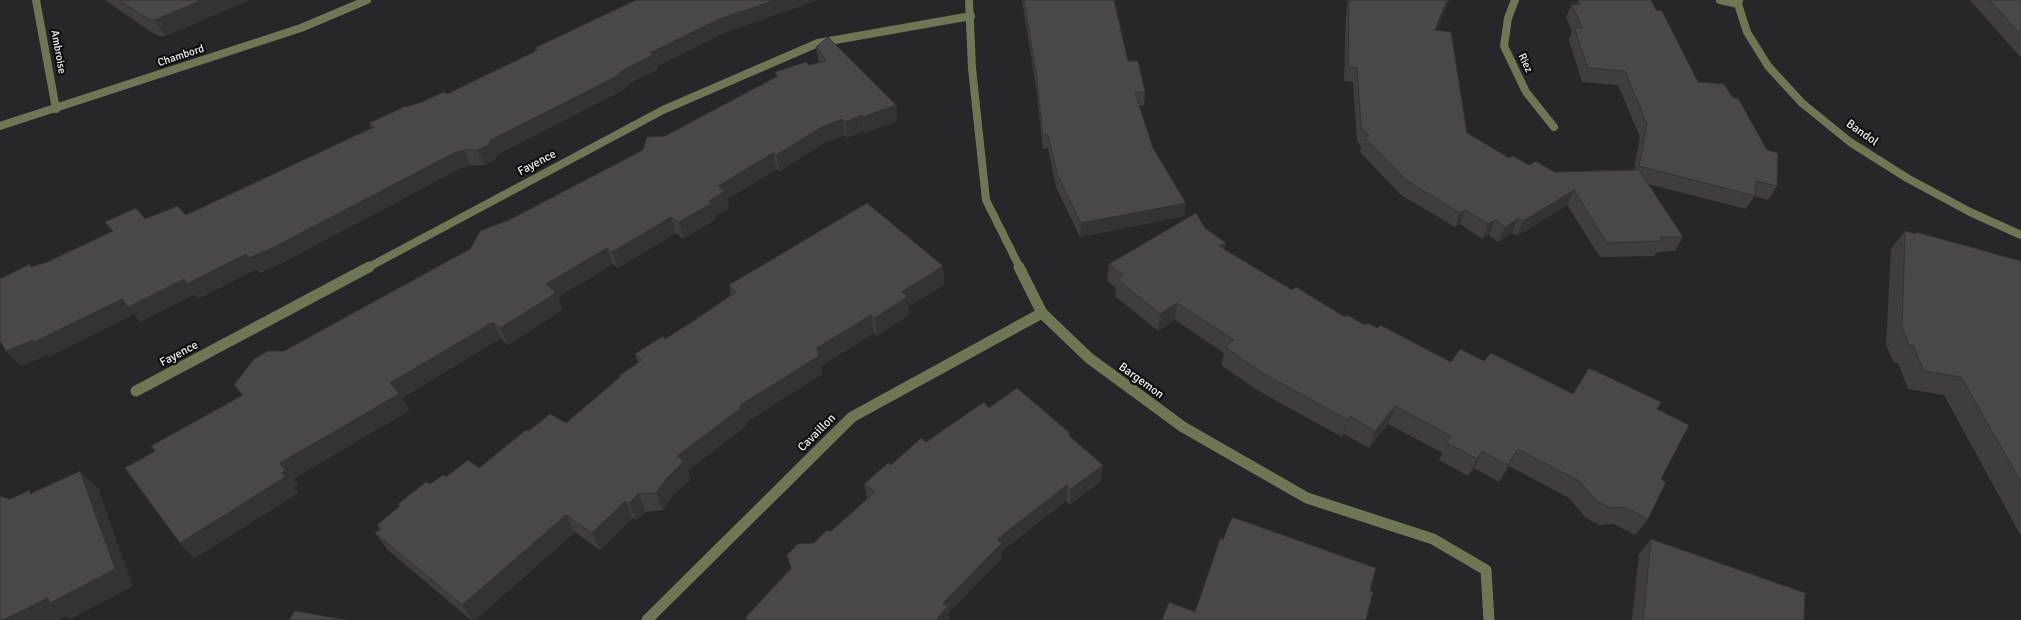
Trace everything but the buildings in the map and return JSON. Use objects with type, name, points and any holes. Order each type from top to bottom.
[{"type":"street","name":"Ambroise","points":[[36,0],[56,109]]},
{"type":"street","name":"Chambord","points":[[0,126],[302,28],[367,0]]},
{"type":"street","name":"Bargemon","points":[[969,0],[972,68],[986,200],[1042,313],[1089,358],[1183,428],[1307,498],[1432,539],[1486,570],[1489,620]]},
{"type":"street","name":"Riez","points":[[1515,0],[1508,18],[1504,46],[1526,92],[1554,127]]},
{"type":"street","points":[[1720,0],[1738,2]]},
{"type":"street","name":"Bandol","points":[[1738,2],[1747,32],[1768,66],[1808,108],[1850,142],[1907,178],[1970,212],[2021,235]]},
{"type":"street","name":"Fayence","points":[[136,391],[663,110],[818,43],[970,16]]},
{"type":"street","name":"Cavaillon","points":[[646,620],[852,417],[1042,313]]}]
